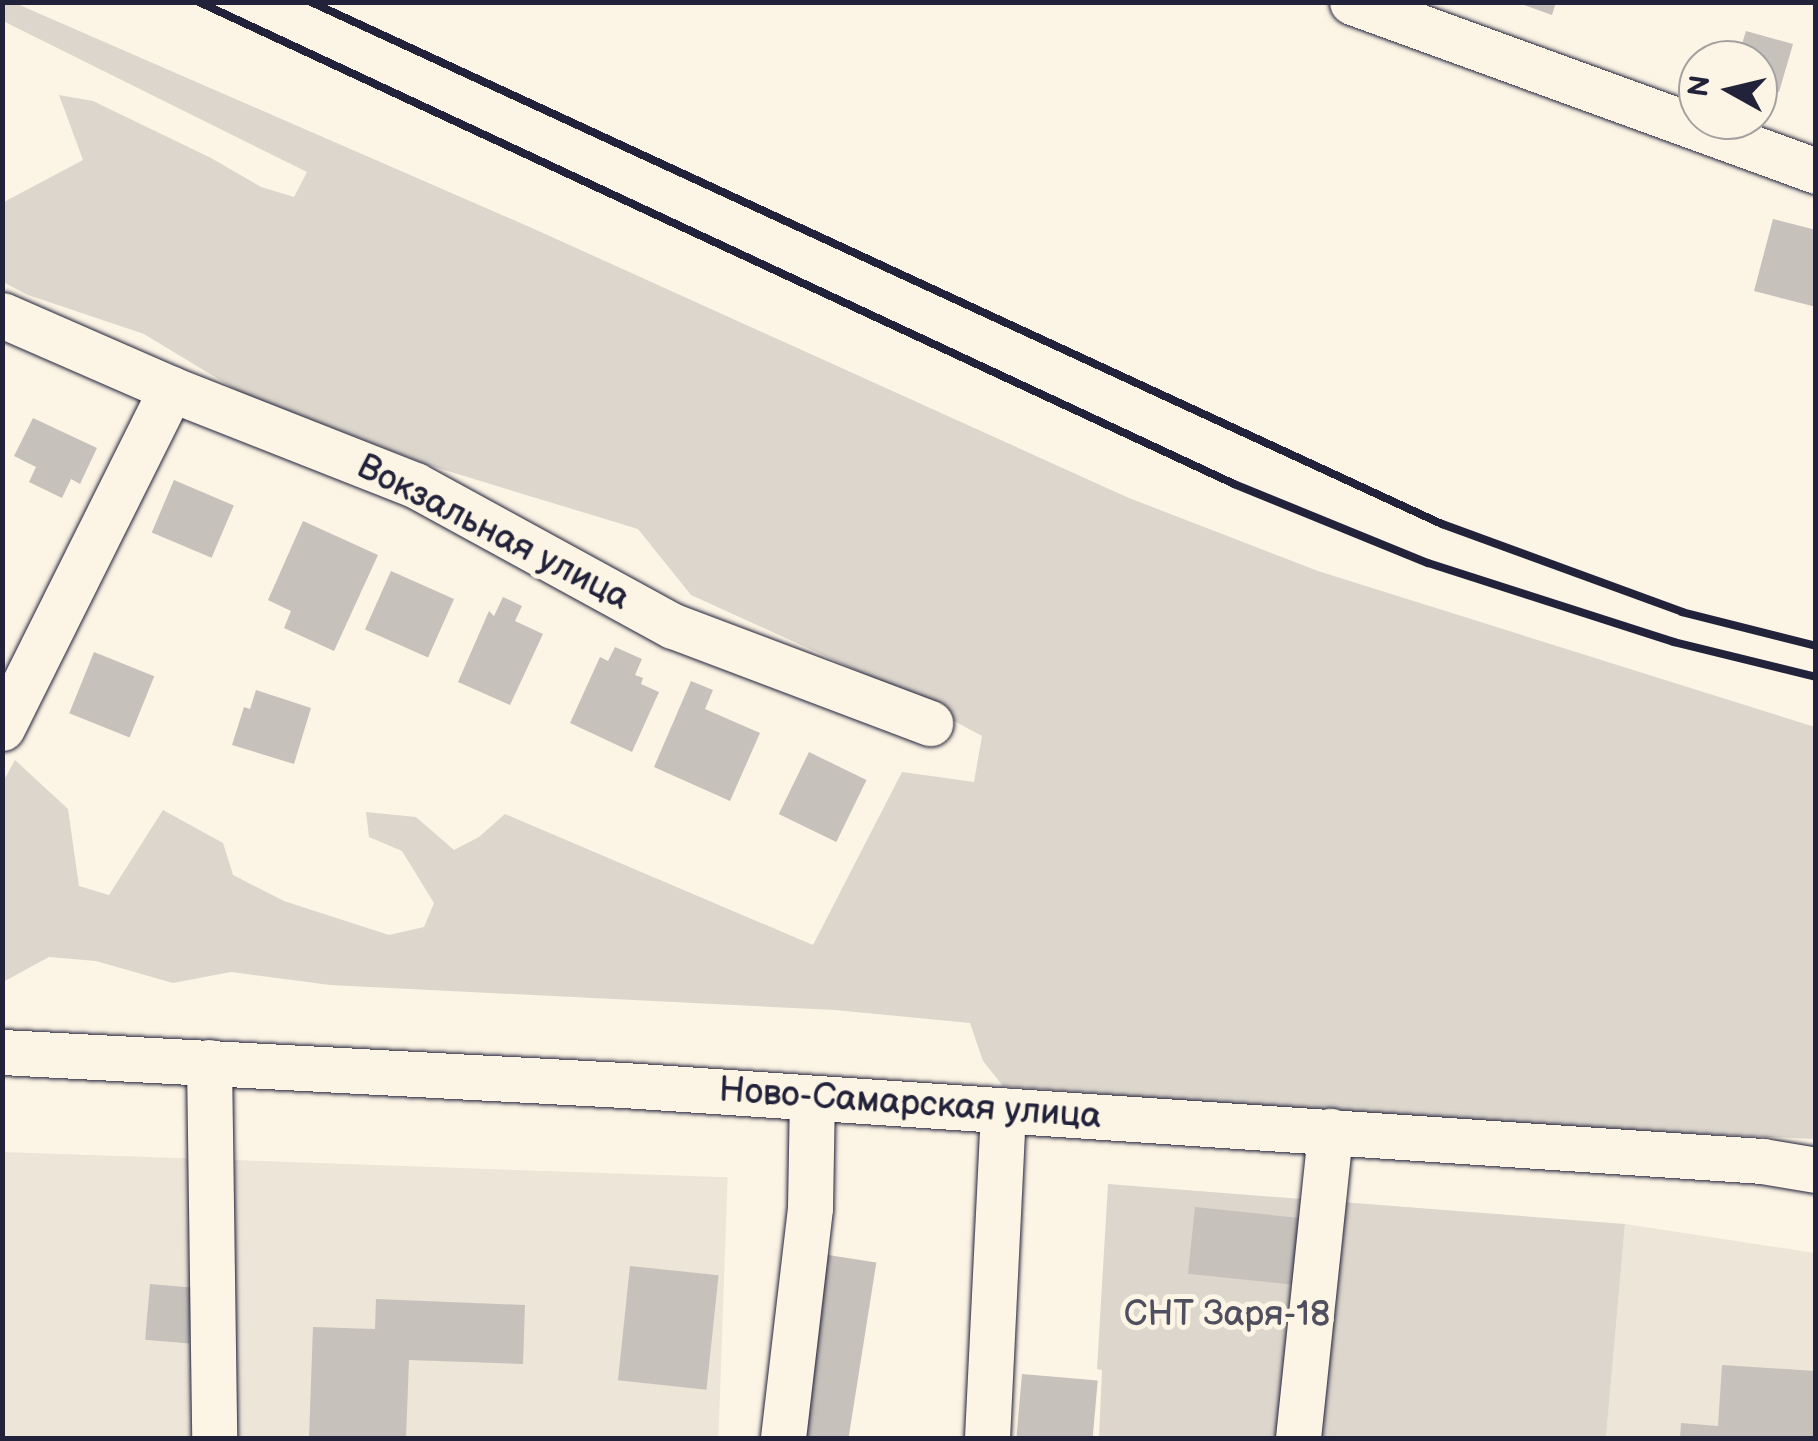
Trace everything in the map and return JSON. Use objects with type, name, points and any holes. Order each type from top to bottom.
[{"type":"street","points":[[1352,2],[1816,171]]},
{"type":"street","name":"Вокзальная улица","points":[[2,315],[171,389],[415,485],[674,626],[930,723]]},
{"type":"street","points":[[2,728],[171,389]]},
{"type":"street","name":"Ново-Самарская улица","points":[[2,1052],[1330,1131],[1762,1161],[1816,1170]]},
{"type":"street","points":[[209,1062],[214,1438]]},
{"type":"street","points":[[783,1438],[810,1208],[812,1098]]},
{"type":"street","points":[[987,1438],[1003,1110]]},
{"type":"street","points":[[1298,1438],[1330,1131]]},
{"type":"shaded area","points":[[3,1152],[728,1177],[718,1438],[2,1438]]},
{"type":"shaded area","points":[[1625,1224],[1815,1253],[1815,1438],[1606,1438]]},
{"type":"green space","points":[[15,3],[532,228],[1129,498],[1318,571],[1815,727],[1815,1139],[1458,1123],[1003,1086],[983,1061],[970,1023],[835,1010],[330,985],[231,972],[173,983],[96,961],[49,957],[3,982],[3,782],[15,760],[68,809],[79,886],[109,895],[163,810],[223,843],[233,875],[284,901],[389,935],[424,927],[434,903],[402,851],[369,837],[366,812],[416,817],[454,850],[479,837],[505,814],[813,945],[902,772],[974,782],[982,736],[878,680],[691,595],[638,529],[428,465],[238,391],[144,334],[28,295],[3,282],[2,203],[83,160],[59,95],[93,101],[211,158],[261,187],[294,197],[307,172],[3,21],[3,5]]},
{"type":"green space","name":"СНТ Заря-18","points":[[1108,1184],[1625,1224],[1606,1438],[1099,1438],[1102,1370],[1097,1369]]},
{"type":"building","points":[[1516,2],[1556,2],[1552,15]]},
{"type":"building","points":[[1746,31],[1793,44],[1779,92],[1778,40],[1743,40]]},
{"type":"building","points":[[1773,219],[1816,230],[1816,307],[1754,291]]},
{"type":"building","points":[[33,418],[97,448],[80,484],[71,479],[62,498],[29,482],[36,467],[14,456]]},
{"type":"building","points":[[174,480],[234,505],[212,558],[152,532]]},
{"type":"building","points":[[303,521],[378,555],[334,651],[284,628],[291,611],[268,600]]},
{"type":"building","points":[[391,571],[454,599],[428,658],[365,629]]},
{"type":"building","points":[[503,597],[522,606],[515,621],[543,634],[510,705],[458,682],[489,611],[494,616]]},
{"type":"building","points":[[615,647],[642,659],[635,675],[643,678],[641,684],[659,692],[632,752],[570,723],[600,657],[608,661]]},
{"type":"building","points":[[94,652],[154,676],[130,738],[69,713]]},
{"type":"building","points":[[691,681],[713,690],[705,709],[760,733],[730,801],[654,767]]},
{"type":"building","points":[[256,690],[311,708],[294,764],[232,745],[244,707],[250,709]]},
{"type":"building","points":[[809,752],[867,780],[836,842],[779,814]]},
{"type":"building","points":[[1195,1207],[1312,1219],[1305,1286],[1188,1274]]},
{"type":"building","points":[[822,1254],[876,1263],[849,1438],[793,1438]]},
{"type":"building","points":[[630,1266],[719,1275],[706,1390],[618,1380]]},
{"type":"building","points":[[150,1284],[194,1288],[189,1344],[145,1340]]},
{"type":"building","points":[[376,1299],[525,1305],[523,1364],[409,1360],[406,1438],[309,1438],[313,1327],[375,1329]]},
{"type":"building","points":[[1722,1365],[1816,1371],[1816,1438],[1680,1438],[1681,1423],[1718,1426]]},
{"type":"building","points":[[1022,1374],[1098,1381],[1093,1438],[1016,1438]]},
{"type":"railway","points":[[199,2],[1234,484],[1428,563],[1674,642],[1816,677]]},
{"type":"railway","points":[[311,2],[1442,524],[1682,612],[1816,646]]}]
